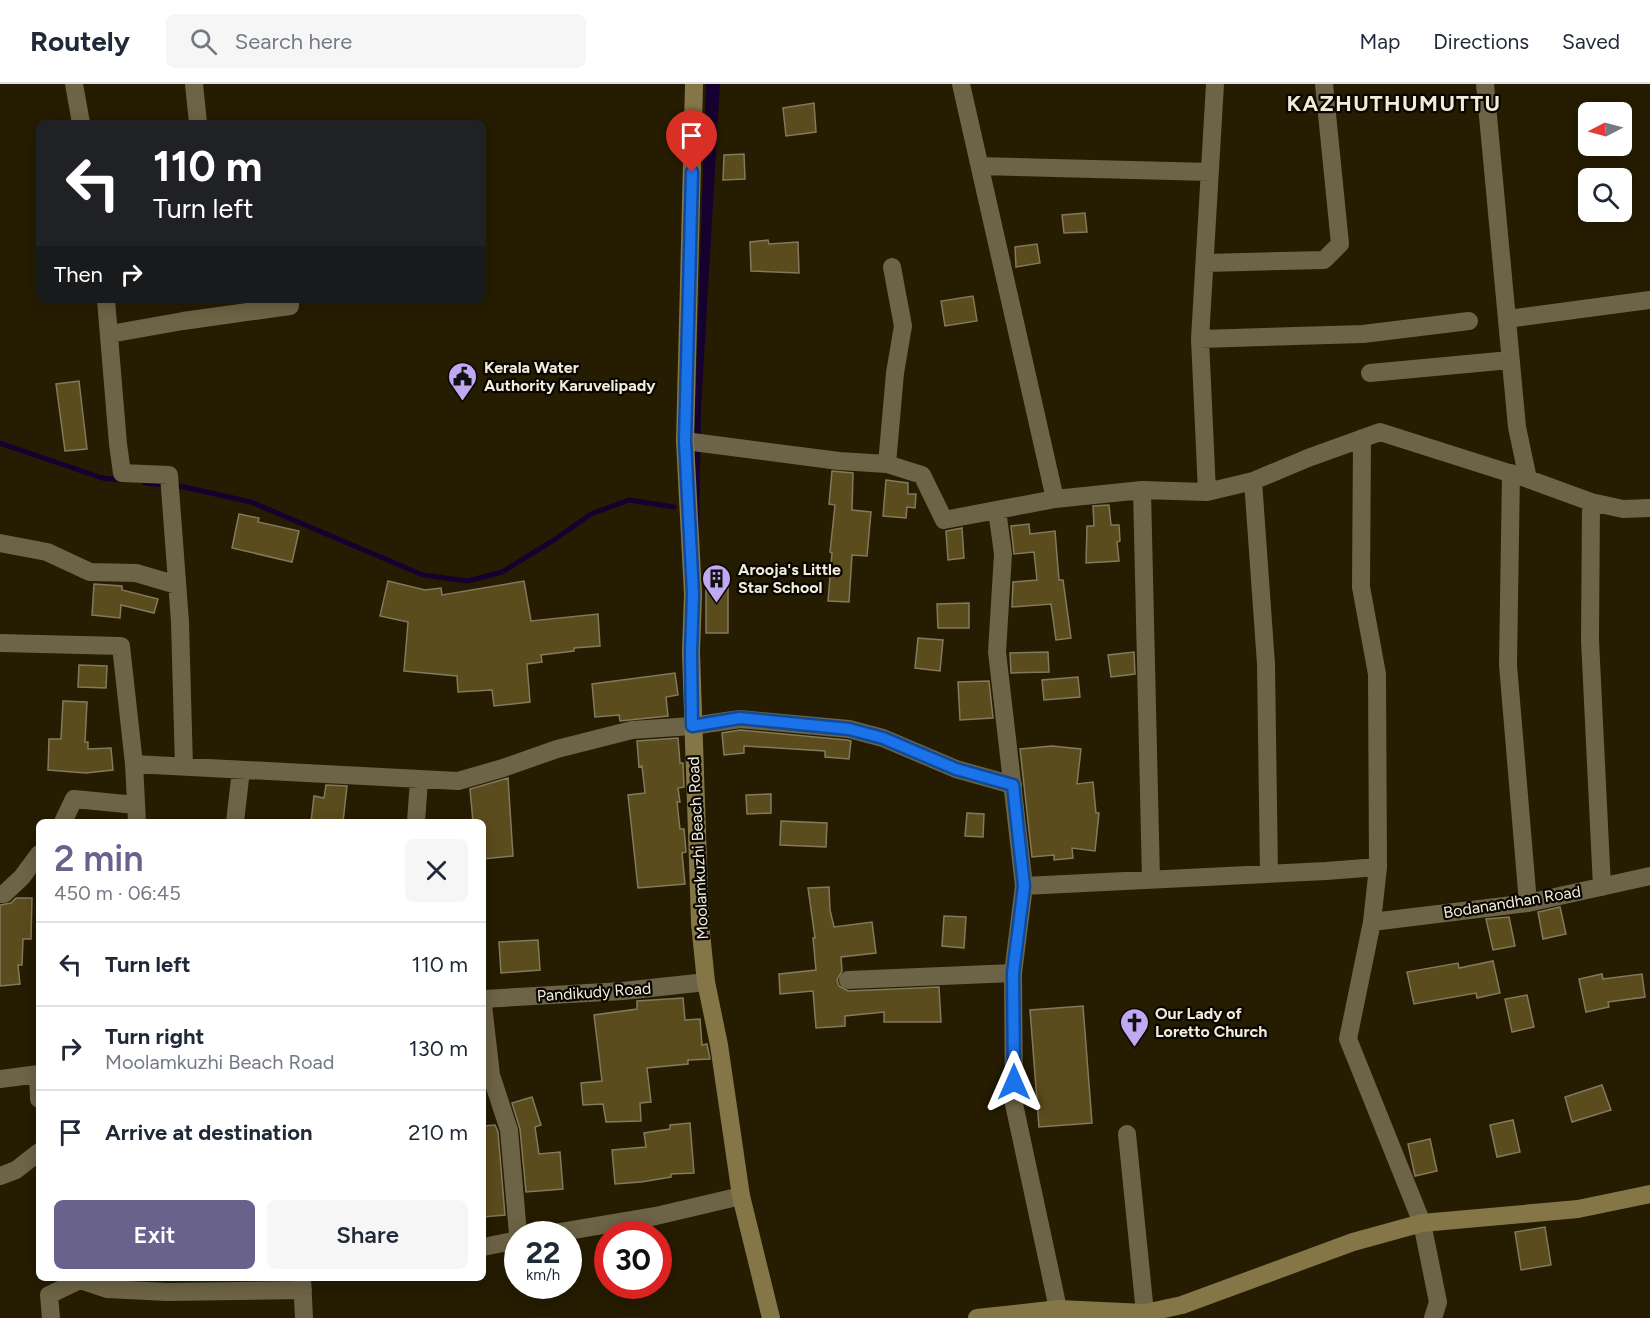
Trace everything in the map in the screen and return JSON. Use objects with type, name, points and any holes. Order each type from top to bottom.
[{"type":"street","points":[[74,84],[80,120]]},
{"type":"street","points":[[194,84],[198,120]]},
{"type":"street","name":"Moolamkuzhi Beach Road","points":[[694,84],[691,652],[700,923],[706,982],[719,1045],[741,1196],[771,1318]]},
{"type":"street","points":[[961,84],[1055,499]]},
{"type":"street","points":[[1207,492],[1200,339],[1215,84]]},
{"type":"street","points":[[1205,263],[1324,260],[1340,244],[1324,84]]},
{"type":"street","points":[[1485,84],[1517,427],[1528,479]]},
{"type":"street","points":[[980,166],[1210,172]]},
{"type":"street","points":[[887,464],[894,373],[903,326],[892,267]]},
{"type":"street","points":[[1507,319],[1650,300]]},
{"type":"street","points":[[106,303],[122,473],[170,484],[180,622],[184,767]]},
{"type":"street","points":[[110,334],[290,306],[290,303]]},
{"type":"street","points":[[1200,339],[1363,334],[1469,321]]},
{"type":"street","points":[[1370,372],[1510,360]]},
{"type":"street","points":[[693,442],[887,464],[922,475],[944,520],[1055,499],[1142,490],[1207,492],[1253,481],[1380,432],[1511,473],[1591,502],[1623,509],[1650,508]]},
{"type":"street","points":[[1362,438],[1361,587],[1377,674],[1378,867],[1372,921],[1348,1039],[1422,1222],[1438,1302],[1433,1318]]},
{"type":"street","points":[[1511,473],[1508,664],[1528,903]]},
{"type":"street","points":[[1253,481],[1266,664],[1269,874]]},
{"type":"street","points":[[1142,490],[1151,880]]},
{"type":"street","points":[[1591,502],[1590,640],[1602,887]]},
{"type":"street","points":[[996,510],[1003,554],[998,652],[1024,886],[1013,973],[1014,1104],[1060,1314]]},
{"type":"street","points":[[0,543],[47,552],[90,572],[136,573],[177,585]]},
{"type":"street","points":[[0,643],[121,646],[137,813],[74,799],[64,819]]},
{"type":"street","points":[[134,764],[458,781],[557,749],[632,730],[692,726],[740,718],[849,729],[883,738],[956,769],[1013,785]]},
{"type":"street","points":[[235,819],[241,770]]},
{"type":"street","points":[[416,819],[420,780]]},
{"type":"street","points":[[0,894],[4,894],[22,877],[36,859]]},
{"type":"street","points":[[1024,886],[1378,867]]},
{"type":"street","name":"Bodanandhan Road","points":[[1372,921],[1528,903],[1650,876]]},
{"type":"street","points":[[848,980],[1013,973]]},
{"type":"street","name":"Pandikudy Road","points":[[486,999],[623,991],[706,982]]},
{"type":"street","points":[[486,1031],[491,1075],[509,1130],[517,1221]]},
{"type":"street","points":[[0,1079],[36,1074]]},
{"type":"street","points":[[1127,1134],[1145,1313]]},
{"type":"street","points":[[0,1176],[16,1170],[36,1154]]},
{"type":"street","points":[[977,1318],[1184,1312],[1353,1242],[1422,1222],[1578,1209],[1650,1194]]},
{"type":"street","points":[[582,1228],[656,1216],[741,1196]]},
{"type":"street","points":[[486,1246],[504,1243]]},
{"type":"street","points":[[51,1318],[49,1295],[78,1281]]},
{"type":"street","points":[[83,1281],[107,1289],[179,1285],[302,1284],[304,1318]]},
{"type":"shaded area","points":[[706,84],[720,84],[701,408],[696,714],[690,510]]},
{"type":"building","points":[[814,103],[816,132],[786,136],[783,108]]},
{"type":"building","points":[[744,154],[745,179],[723,180],[724,155]]},
{"type":"building","points":[[1085,213],[1087,232],[1064,233],[1062,215]]},
{"type":"building","points":[[768,240],[769,244],[798,242],[799,273],[751,271],[750,242]]},
{"type":"building","points":[[1037,244],[1040,263],[1016,267],[1015,247]]},
{"type":"building","points":[[973,296],[977,321],[945,326],[941,301]]},
{"type":"building","points":[[79,381],[87,449],[65,451],[56,384]]},
{"type":"building","points":[[832,471],[853,473],[852,510],[871,512],[867,556],[852,555],[849,602],[828,601],[835,505],[829,504]]},
{"type":"building","points":[[886,480],[908,483],[908,494],[916,494],[915,508],[907,507],[906,518],[883,516]]},
{"type":"building","points":[[1109,505],[1111,525],[1119,525],[1120,541],[1117,542],[1119,561],[1086,563],[1087,526],[1094,526],[1093,506]]},
{"type":"building","points":[[239,514],[259,518],[258,522],[299,531],[292,562],[232,548]]},
{"type":"building","points":[[1029,524],[1030,534],[1055,531],[1059,580],[1063,580],[1071,638],[1056,640],[1051,604],[1012,607],[1013,582],[1037,580],[1034,552],[1014,554],[1011,526]]},
{"type":"building","points":[[962,528],[964,558],[948,560],[946,531]]},
{"type":"building","name":"Arooja's Little Star School","points":[[706,575],[728,575],[728,633],[706,633]]},
{"type":"building","points":[[388,581],[425,590],[441,588],[442,595],[524,581],[531,621],[598,614],[600,646],[574,648],[574,651],[541,655],[542,662],[527,664],[530,702],[494,706],[492,690],[458,692],[457,676],[404,671],[408,622],[380,616]]},
{"type":"building","points":[[94,584],[122,586],[122,590],[158,599],[154,613],[121,605],[120,618],[92,615]]},
{"type":"building","points":[[969,603],[969,628],[938,628],[937,604]]},
{"type":"building","points":[[918,638],[943,640],[940,671],[915,668]]},
{"type":"building","points":[[1048,652],[1049,672],[1011,673],[1010,653]]},
{"type":"building","points":[[1134,652],[1135,674],[1111,677],[1108,655]]},
{"type":"building","points":[[79,665],[107,666],[106,688],[78,687]]},
{"type":"building","points":[[675,673],[678,695],[666,697],[668,716],[620,721],[619,715],[595,717],[592,684]]},
{"type":"building","points":[[1078,677],[1080,697],[1044,700],[1042,680]]},
{"type":"building","points":[[989,681],[993,718],[960,720],[958,682]]},
{"type":"building","points":[[63,701],[87,702],[85,742],[88,742],[88,749],[111,748],[113,770],[86,773],[48,770],[49,739],[61,739]]},
{"type":"building","points":[[740,730],[851,741],[849,759],[825,757],[825,751],[744,746],[744,753],[724,755],[722,733]]},
{"type":"building","points":[[678,738],[680,763],[683,763],[684,787],[678,788],[680,802],[677,802],[680,829],[684,829],[686,852],[682,853],[685,884],[638,888],[628,795],[645,793],[642,766],[639,767],[637,741]]},
{"type":"building","points":[[1052,746],[1081,749],[1077,784],[1093,782],[1096,813],[1099,813],[1095,851],[1072,848],[1073,858],[1054,860],[1054,855],[1032,857],[1020,749]]},
{"type":"building","points":[[508,778],[513,856],[486,859],[486,819],[473,819],[470,789]]},
{"type":"building","points":[[326,785],[347,786],[343,819],[311,819],[314,796],[324,798]]},
{"type":"building","points":[[771,794],[771,813],[747,814],[746,795]]},
{"type":"building","points":[[967,813],[984,814],[983,837],[965,836]]},
{"type":"building","points":[[781,821],[827,823],[826,847],[780,845]]},
{"type":"building","points":[[829,887],[830,910],[834,927],[872,922],[876,953],[841,957],[842,971],[837,980],[839,986],[848,991],[939,987],[941,1022],[884,1022],[884,1012],[845,1016],[845,1026],[816,1028],[813,991],[780,994],[779,974],[816,970],[813,938],[815,938],[808,888]]},
{"type":"building","points":[[16,898],[32,898],[31,939],[23,939],[22,965],[18,965],[20,984],[0,986],[0,905],[11,903]]},
{"type":"building","points":[[1560,907],[1566,934],[1543,939],[1538,912]]},
{"type":"building","points":[[944,916],[966,917],[964,948],[942,946]]},
{"type":"building","points":[[1509,917],[1515,946],[1493,950],[1486,919]]},
{"type":"building","points":[[538,940],[540,970],[501,973],[499,942]]},
{"type":"building","points":[[1493,961],[1500,993],[1477,998],[1476,993],[1414,1004],[1407,972],[1458,963],[1459,968]]},
{"type":"building","points":[[1602,974],[1603,979],[1642,974],[1645,997],[1608,1002],[1609,1007],[1586,1012],[1579,979]]},
{"type":"building","points":[[1527,995],[1534,1027],[1512,1032],[1505,999]]},
{"type":"building","points":[[683,998],[685,1020],[700,1019],[702,1045],[707,1044],[710,1059],[688,1060],[688,1064],[647,1068],[651,1102],[640,1103],[641,1121],[606,1122],[603,1104],[583,1105],[581,1083],[602,1081],[594,1015],[637,1009],[637,1001]]},
{"type":"building","points":[[1083,1006],[1092,1123],[1039,1127],[1030,1010]]},
{"type":"building","points":[[1602,1085],[1611,1110],[1572,1122],[1565,1097]]},
{"type":"building","points":[[532,1097],[541,1125],[535,1127],[539,1154],[560,1152],[563,1189],[526,1192],[520,1129],[512,1103]]},
{"type":"building","points":[[1513,1120],[1520,1152],[1497,1157],[1490,1125]]},
{"type":"building","points":[[690,1123],[694,1173],[671,1174],[671,1177],[615,1184],[612,1150],[646,1147],[644,1133],[670,1129],[670,1125]]},
{"type":"building","points":[[495,1125],[498,1132],[505,1215],[486,1217],[486,1126]]},
{"type":"building","points":[[1430,1139],[1437,1171],[1415,1176],[1408,1144]]},
{"type":"building","points":[[1545,1227],[1551,1265],[1521,1270],[1515,1232]]},
{"type":"waterway","points":[[0,443],[102,478],[121,480]]},
{"type":"waterway","points":[[145,483],[184,487],[251,502],[423,575],[468,581],[502,572],[591,514],[629,500],[674,507]]},
{"type":"place","name":"Kerala Water Authority Karuvelipady","points":[[463,402]]},
{"type":"place","name":"Arooja's Little Star School","points":[[717,604]]},
{"type":"place","name":"Our Lady of Loretto Church","points":[[1134,1048]]},
{"type":"district","name":"KAZHUTHUMUTTU","points":[[1394,103]]},
{"type":"route","points":[[692,172],[685,441],[693,594],[692,726],[740,718],[849,729],[883,738],[956,769],[1013,785],[1024,886],[1013,973],[1014,1082]]}]
